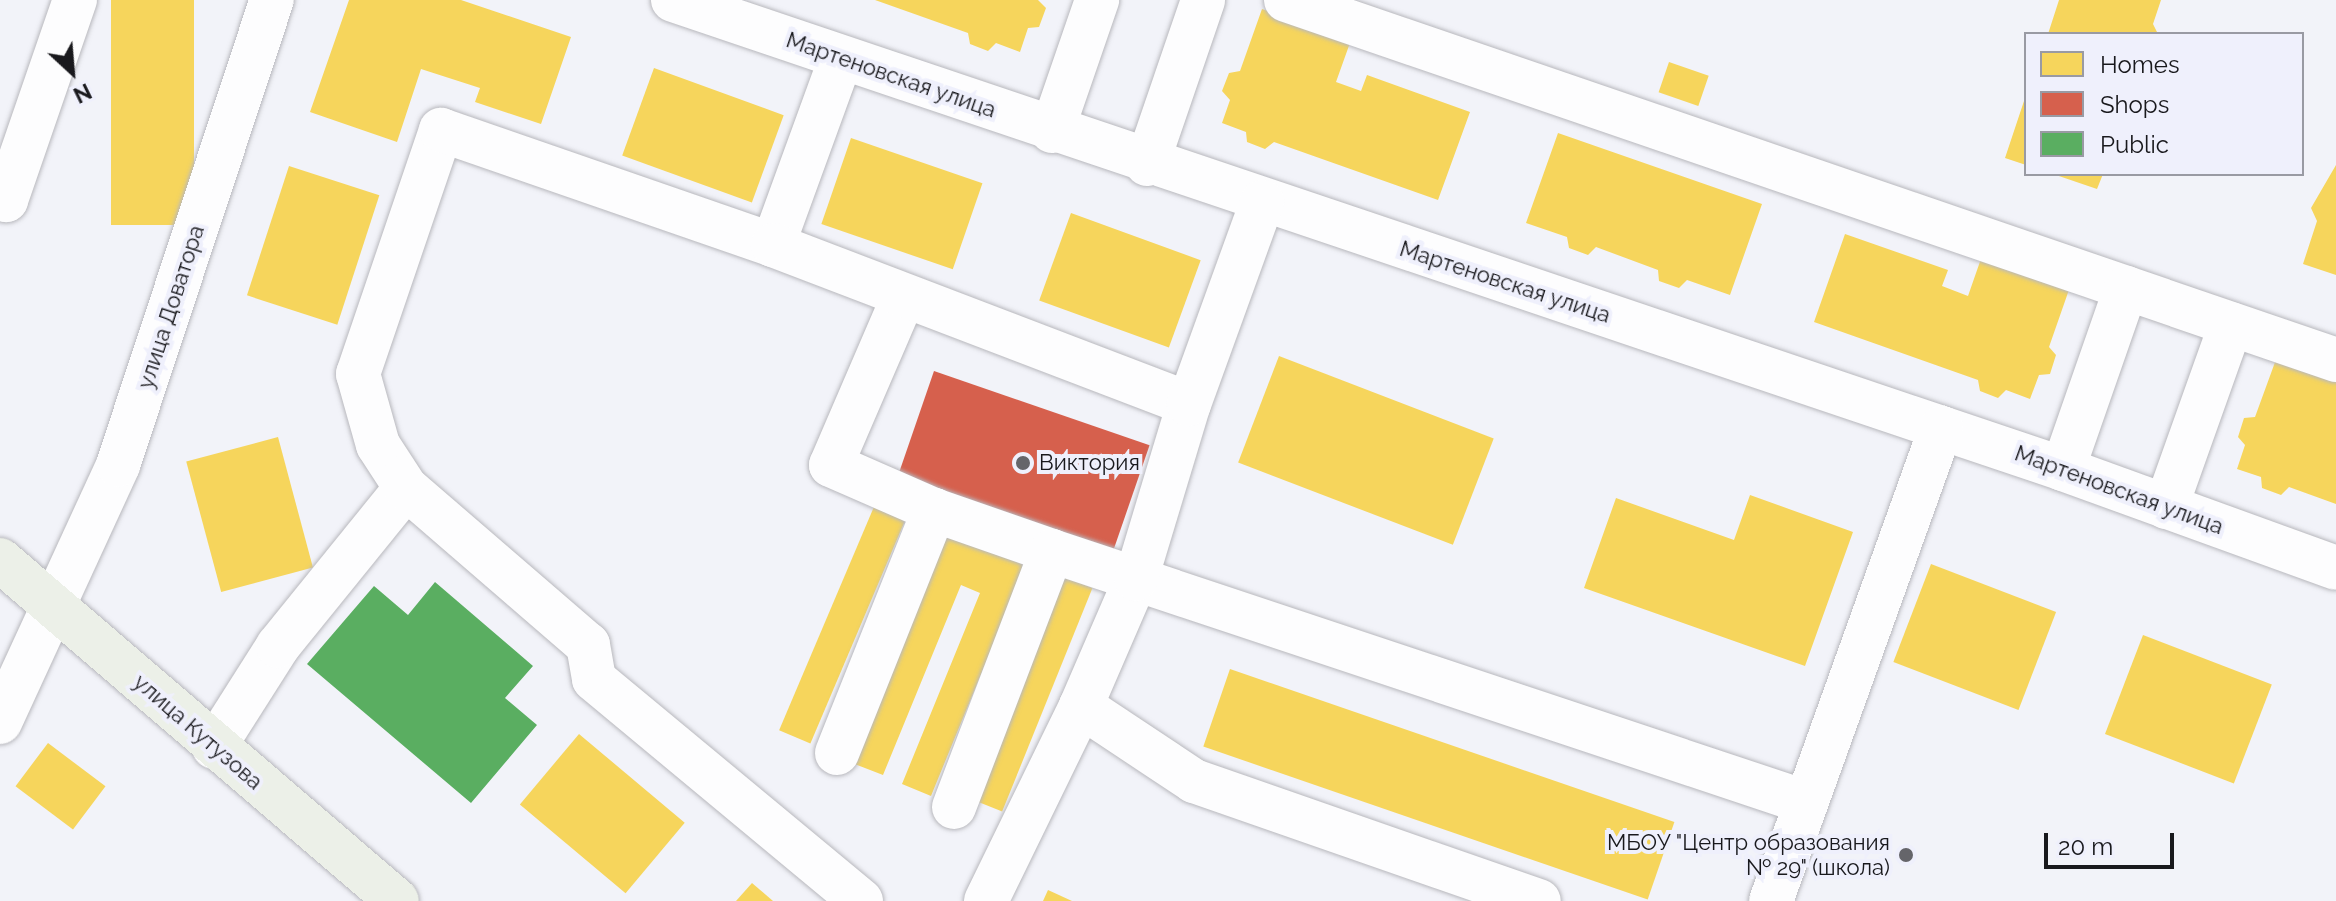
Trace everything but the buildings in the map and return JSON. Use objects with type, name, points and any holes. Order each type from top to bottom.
[{"type":"main road","name":"улица Кутузова","points":[[0,560],[214,747],[397,901]]},
{"type":"street","points":[[0,195],[6,200],[75,0]]},
{"type":"street","name":"улица Доватора","points":[[0,722],[56,609],[118,465],[272,0]]},
{"type":"street","name":"Мартеновская улица","points":[[673,0],[1147,164],[2063,469],[2336,568]]},
{"type":"street","points":[[1052,131],[1097,0]]},
{"type":"street","points":[[1147,164],[1203,0]]},
{"type":"street","points":[[1286,0],[2336,360]]},
{"type":"street","points":[[773,245],[841,58]]},
{"type":"street","points":[[861,901],[594,679],[588,645],[406,488],[378,445],[358,374],[441,130],[773,245],[903,298],[1189,404]]},
{"type":"street","points":[[986,901],[1081,706],[1136,579],[1189,404],[1262,202]]},
{"type":"street","points":[[2063,469],[2126,288]]},
{"type":"street","points":[[903,298],[831,465],[934,510],[1052,551],[1805,802]]},
{"type":"street","points":[[2166,507],[2231,324]]},
{"type":"street","points":[[1771,901],[1941,428]]},
{"type":"street","points":[[214,747],[278,646],[406,488]]},
{"type":"street","points":[[837,753],[934,510]]},
{"type":"street","points":[[954,807],[1052,551]]},
{"type":"street","points":[[1081,706],[1194,781],[1539,901]]},
{"type":"place","name":"Виктория","points":[[1023,463]]},
{"type":"place","name":"МБОУ \"Центр образования № 29\" (школа)","points":[[1906,855]]}]
